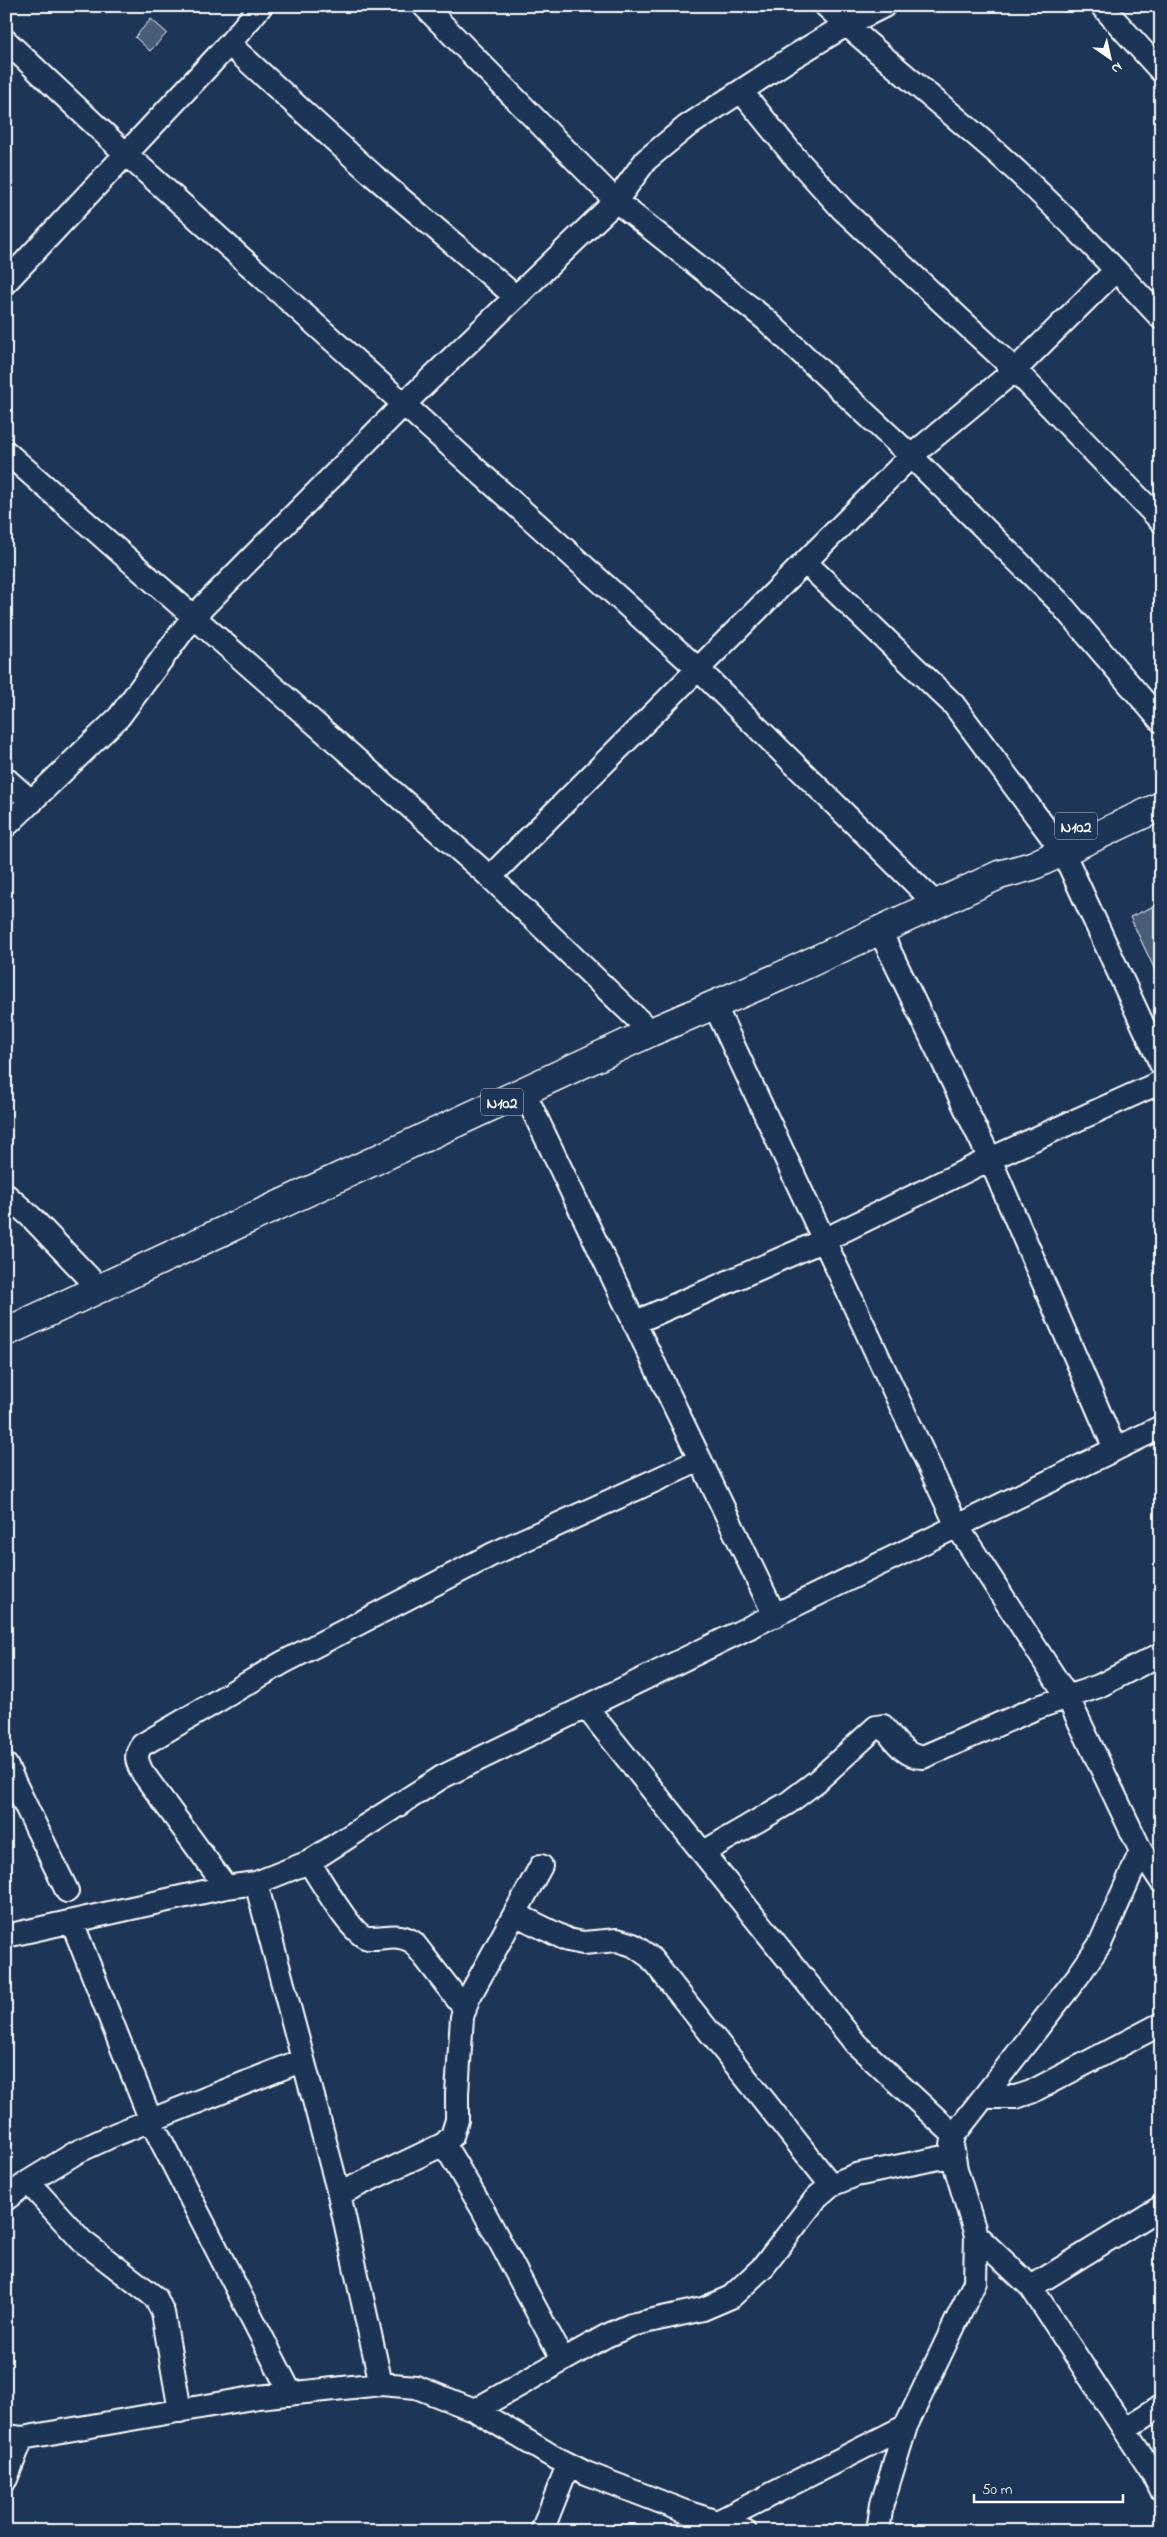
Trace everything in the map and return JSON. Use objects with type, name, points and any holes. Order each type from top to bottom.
[{"type":"main road","name":"N102","points":[[1058,845],[1161,788]]},
{"type":"main road","name":"N102","points":[[6,1332],[651,1032],[779,977],[999,875],[1024,851],[1058,845],[1161,806]]},
{"type":"street","points":[[6,282],[229,44],[261,6]]},
{"type":"street","points":[[424,6],[616,201],[765,319],[911,456],[1058,601],[1161,721]]},
{"type":"street","points":[[826,6],[999,155],[1116,270],[1161,318]]},
{"type":"street","points":[[6,826],[119,717],[193,617],[403,405],[616,201],[646,160],[686,127],[741,91],[846,25],[884,6]]},
{"type":"street","points":[[1102,6],[1161,72]]},
{"type":"street","points":[[6,41],[126,154],[699,670],[936,904]]},
{"type":"street","points":[[229,44],[382,182],[516,297]]},
{"type":"street","points":[[741,91],[793,155],[843,210],[1016,370],[1161,521]]},
{"type":"street","points":[[490,877],[911,456],[1016,370],[1116,270]]},
{"type":"street","points":[[6,452],[490,877],[651,1032]]},
{"type":"street","points":[[806,563],[921,671],[954,705],[1058,845],[1161,1064]]},
{"type":"street","points":[[6,779],[32,802]]},
{"type":"street","points":[[879,929],[990,1159],[1115,1449]]},
{"type":"street","points":[[714,1004],[957,1526],[1068,1698],[1141,1851],[1161,1881]]},
{"type":"street","points":[[634,1323],[824,1240],[990,1159],[1161,1082]]},
{"type":"street","points":[[524,1092],[775,1616]]},
{"type":"street","points":[[6,1195],[31,1217],[99,1288]]},
{"type":"street","points":[[6,1936],[226,1887],[256,1883],[309,1862],[442,1777],[1161,1427]]},
{"type":"street","points":[[226,1887],[142,1772],[137,1761],[137,1751],[142,1745],[282,1663],[493,1554],[700,1460]]},
{"type":"street","points":[[704,1852],[788,1803],[817,1782],[876,1727],[883,1726],[906,1753],[915,1758],[922,1758],[1036,1708],[1099,1686],[1161,1654]]},
{"type":"street","points":[[586,1707],[704,1852],[817,1998],[856,2044],[954,2145],[976,2235],[975,2282],[906,2426],[882,2504],[878,2531]]},
{"type":"street","points":[[6,1765],[67,1891]]},
{"type":"street","points":[[475,2410],[606,2336],[631,2325],[703,2309],[731,2297],[764,2266],[817,2197],[831,2185],[856,2175],[954,2145],[984,2097],[1078,1976],[1100,1944],[1141,1851]]},
{"type":"street","points":[[309,1862],[355,1931],[368,1938],[392,1935],[405,1937],[413,1942],[465,2009]]},
{"type":"street","points":[[339,2194],[444,2144],[452,2136],[457,2120],[462,2017],[540,1866]]},
{"type":"street","points":[[256,1883],[339,2194],[381,2384]]},
{"type":"street","points":[[515,1914],[568,1940],[583,1943],[617,1940],[633,1945],[650,1958],[831,2185]]},
{"type":"street","points":[[72,1922],[152,2121],[291,2394]]},
{"type":"street","points":[[984,2097],[1016,2097],[1031,2092],[1161,2024]]},
{"type":"street","points":[[6,2199],[28,2182],[76,2152],[302,2060]]},
{"type":"street","points":[[444,2144],[483,2210],[563,2360]]},
{"type":"street","points":[[28,2182],[82,2241],[156,2298],[163,2313],[180,2411]]},
{"type":"street","points":[[1031,2286],[1161,2207]]},
{"type":"street","points":[[976,2235],[1031,2286],[1124,2428],[1161,2490]]},
{"type":"street","points":[[6,2479],[14,2437],[291,2394],[381,2384],[416,2387],[475,2410],[586,2474],[745,2531]]},
{"type":"street","points":[[1124,2428],[1161,2406]]},
{"type":"street","points":[[717,2522],[906,2426]]},
{"type":"street","points":[[542,2531],[568,2465]]},
{"type":"building","points":[[151,19],[167,33],[150,51],[135,37]]},
{"type":"building","points":[[1161,903],[1161,983],[1130,917]]}]
